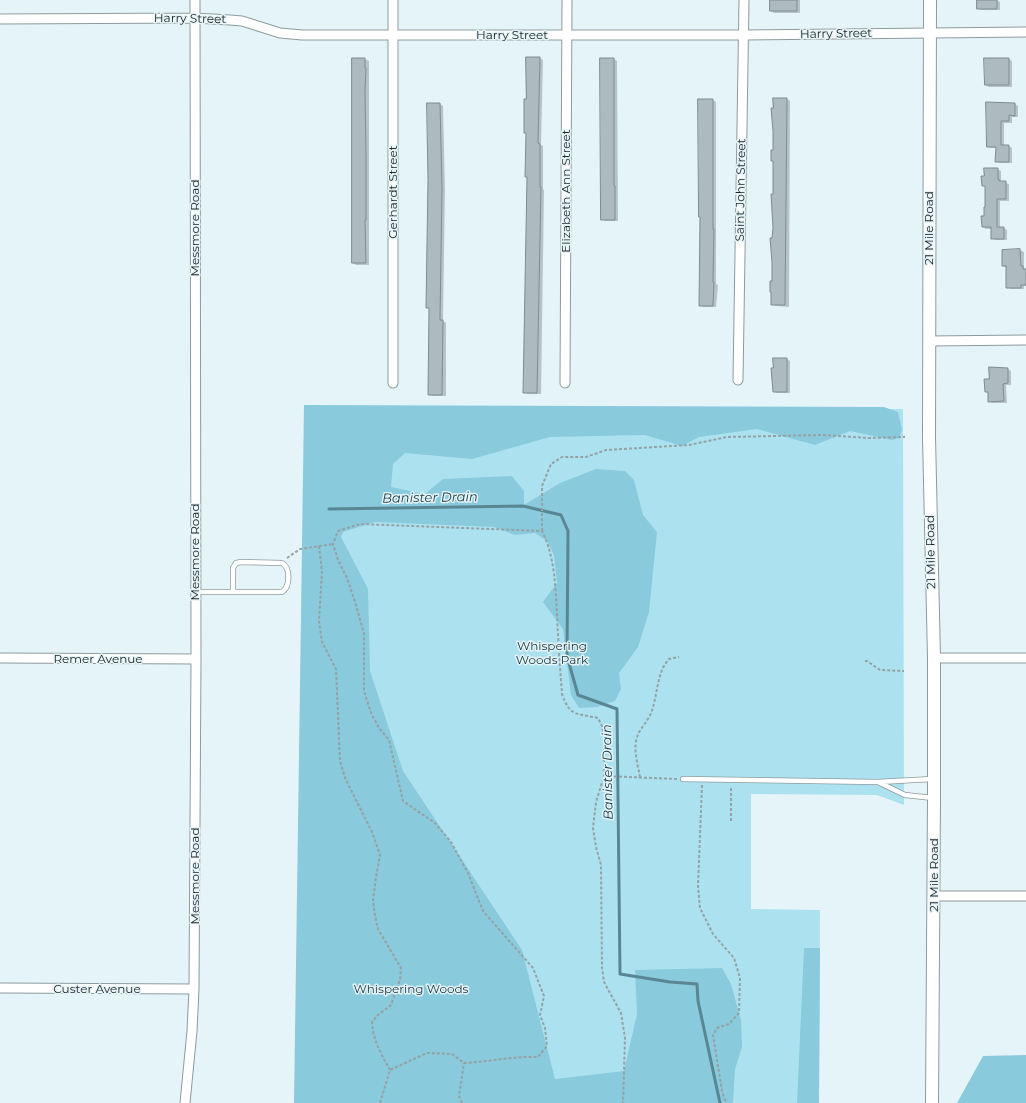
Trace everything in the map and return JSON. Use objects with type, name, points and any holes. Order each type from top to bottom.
[{"type":"street","name":"Messmore Road","points":[[185,1103],[192,1031],[194,989],[196,659],[195,0]]},
{"type":"street","name":"Gerhardt Street","points":[[393,0],[393,383]]},
{"type":"street","name":"Elizabeth Ann Street","points":[[565,382],[567,0]]},
{"type":"street","name":"Saint John Street","points":[[738,380],[744,0]]},
{"type":"street","name":"21 Mile Road","points":[[930,0],[929,437],[934,658],[932,1103]]},
{"type":"street","name":"Harry Street","points":[[0,19],[194,18],[242,21],[290,34],[393,36],[744,35],[1026,32]]},
{"type":"street","points":[[929,341],[1026,340]]},
{"type":"street","name":"Remer Avenue","points":[[0,658],[196,659]]},
{"type":"street","points":[[934,658],[1026,658]]},
{"type":"street","points":[[934,896],[1026,896]]},
{"type":"street","name":"Custer Avenue","points":[[0,988],[194,989]]},
{"type":"lane","points":[[196,592],[233,592],[282,592],[286,590],[288,585],[288,569],[282,563],[236,563],[233,568],[233,592]]},
{"type":"lane","points":[[683,779],[878,782],[934,779]]},
{"type":"lane","points":[[878,782],[905,795],[934,798]]},
{"type":"path","points":[[623,1103],[626,1038],[621,1013],[604,982],[602,967],[601,864],[593,828],[596,802],[604,776],[604,736],[602,726],[598,718],[572,712],[566,706],[562,694],[552,557],[547,541],[542,532],[542,486],[551,464],[562,457],[586,458],[606,450],[690,445],[727,437],[905,437]]},
{"type":"path","points":[[390,1070],[427,1053],[452,1054],[464,1063],[502,1060],[521,1056],[538,1057],[546,1046],[545,1028],[540,1015],[544,996],[533,968],[482,911],[468,873],[451,842],[435,823],[403,801],[390,740],[379,728],[371,713],[364,691],[364,634],[347,578],[338,560],[333,544],[338,531],[360,524],[542,532]]},
{"type":"path","points":[[282,563],[291,554],[300,549],[333,544]]},
{"type":"path","points":[[319,546],[322,572],[319,621],[322,642],[336,669],[340,761],[345,778],[372,832],[380,855],[374,900],[375,916],[378,929],[401,968],[400,980],[391,1004],[372,1022],[373,1034],[378,1049],[390,1070],[380,1103]]},
{"type":"path","points":[[640,777],[636,755],[636,741],[651,714],[663,665],[669,658],[679,657]]},
{"type":"path","points":[[865,660],[880,670],[904,672]]},
{"type":"path","points":[[604,776],[683,779]]},
{"type":"path","points":[[702,780],[698,886],[700,908],[714,934],[734,958],[740,978],[739,1013],[729,1024],[717,1028],[713,1035],[722,1090],[726,1103]]},
{"type":"path","points":[[731,822],[732,780]]},
{"type":"path","points":[[462,1103],[459,1096],[464,1063]]},
{"type":"green space","name":"Whispering Woods","points":[[304,405],[884,407],[898,412],[902,430],[899,438],[892,440],[850,431],[815,445],[757,429],[699,437],[682,446],[645,435],[550,437],[472,459],[405,453],[393,464],[391,487],[425,494],[443,479],[512,476],[524,491],[524,505],[560,483],[596,469],[625,471],[634,480],[643,515],[657,532],[649,612],[638,647],[619,673],[621,689],[615,701],[597,707],[579,708],[571,695],[563,629],[543,602],[557,583],[554,555],[547,541],[535,533],[515,535],[494,527],[375,522],[343,532],[341,537],[368,589],[370,671],[403,771],[522,950],[555,1079],[624,1071],[637,1014],[635,970],[722,968],[731,984],[741,1020],[742,1047],[735,1069],[733,1103],[294,1103]]},
{"type":"green space","name":"Whispering Woods Park","points":[[310,408],[903,409],[904,805],[877,795],[751,794],[751,909],[820,910],[819,1103],[308,1103]]},
{"type":"green space","points":[[804,948],[820,948],[819,1103],[797,1103]]},
{"type":"green space","points":[[1026,1055],[1026,1103],[957,1103],[983,1056]]},
{"type":"building","points":[[770,0],[797,0],[797,11],[770,11]]},
{"type":"building","points":[[977,0],[997,0],[997,9],[977,9]]},
{"type":"building","points":[[526,57],[540,57],[538,143],[540,144],[541,187],[537,393],[523,393],[527,177],[525,177],[526,133],[524,133]]},
{"type":"building","points":[[352,58],[365,58],[366,68],[366,263],[352,263]]},
{"type":"building","points":[[600,58],[614,58],[615,220],[601,220]]},
{"type":"building","points":[[984,58],[1009,58],[1009,85],[985,85]]},
{"type":"building","points":[[773,98],[787,98],[785,305],[771,305],[770,292],[770,281],[772,281],[772,262],[770,238],[772,238],[773,228],[771,194],[773,194],[773,161],[771,161],[771,150],[773,150],[773,131],[771,108],[773,108]]},
{"type":"building","points":[[698,99],[713,99],[713,306],[699,306],[700,217]]},
{"type":"building","points":[[986,102],[1015,103],[1015,116],[1009,115],[1009,121],[1001,121],[1001,145],[1009,145],[1009,162],[995,162],[996,147],[987,147]]},
{"type":"building","points":[[427,103],[440,103],[442,188],[440,320],[443,320],[442,395],[428,395],[429,308],[426,308],[428,180]]},
{"type":"building","points":[[984,168],[998,168],[999,181],[1006,181],[1006,199],[997,199],[997,227],[1004,227],[1004,239],[991,239],[991,227],[982,227],[981,216],[984,216],[985,186],[982,186],[981,176],[984,176]]},
{"type":"building","points":[[1020,249],[1021,266],[1023,266],[1023,269],[1026,269],[1026,285],[1021,285],[1021,288],[1006,288],[1006,266],[1002,266],[1002,250]]},
{"type":"building","points":[[773,358],[787,358],[787,392],[773,392],[771,368],[773,368]]},
{"type":"building","points":[[989,367],[1008,368],[1008,383],[1003,384],[1004,401],[988,402],[988,392],[985,392],[984,379],[989,379]]},
{"type":"waterway","name":"Banister Drain","points":[[329,509],[523,506],[561,515],[568,531],[567,656],[578,695],[617,709],[620,974],[670,982],[697,984],[698,1001],[720,1103]]}]
